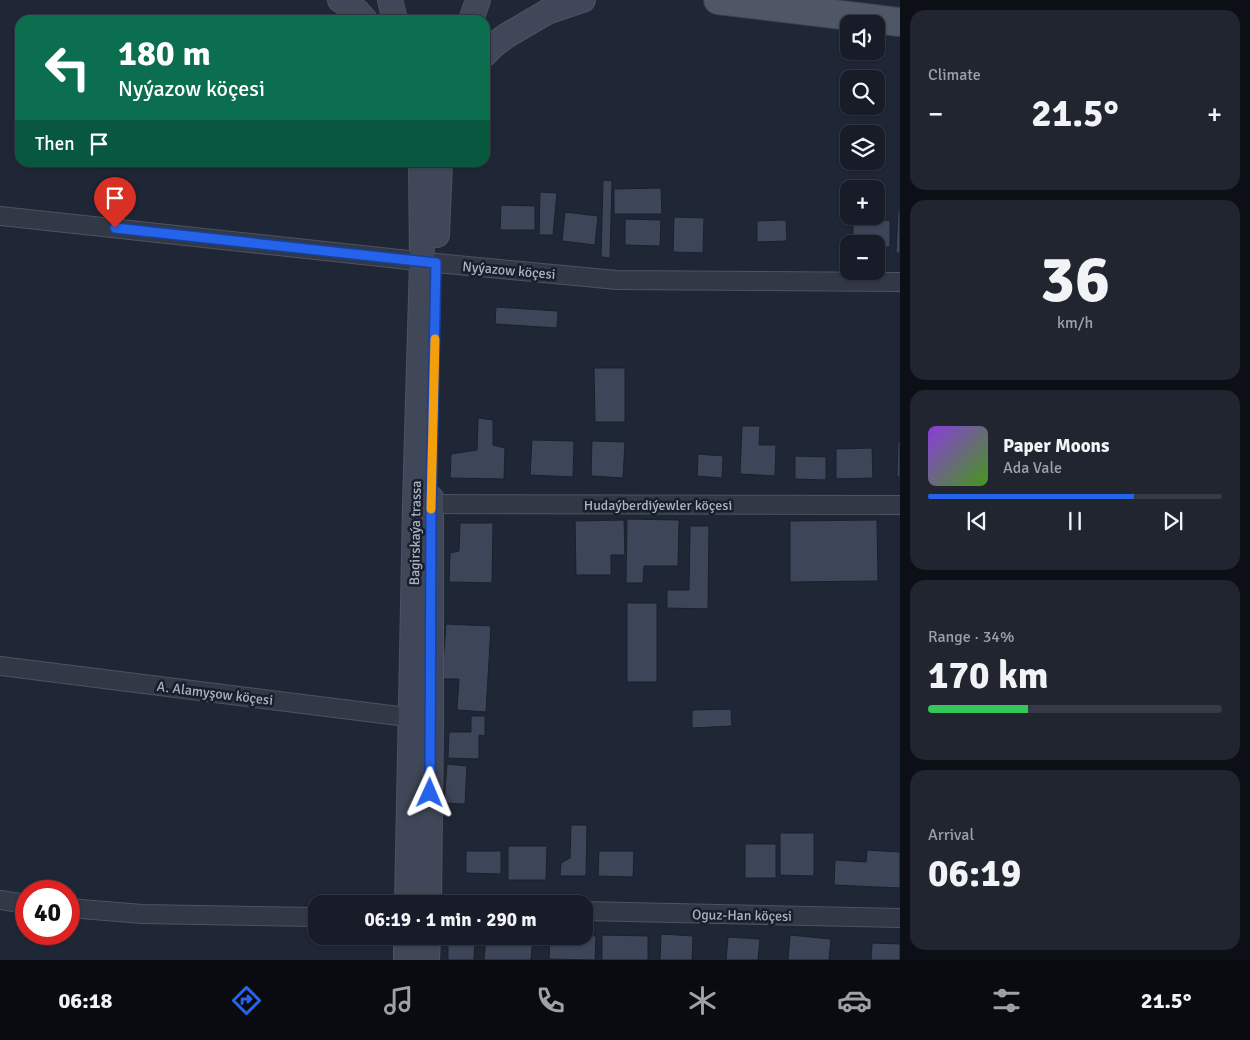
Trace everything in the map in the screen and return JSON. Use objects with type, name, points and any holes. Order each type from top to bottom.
[{"type":"main road","points":[[718,0],[900,22]]},
{"type":"street","points":[[340,0],[360,15]]},
{"type":"street","points":[[390,0],[394,15]]},
{"type":"street","points":[[473,15],[478,0]]},
{"type":"street","points":[[490,48],[506,36],[547,12],[583,0]]},
{"type":"street","name":"Bagirskaýa trassa","points":[[421,167],[429,262]]},
{"type":"street","name":"Bagirskaýa trassa","points":[[429,895],[421,718],[423,504],[429,262],[439,167]]},
{"type":"street","name":"Nyýazow köçesi","points":[[0,216],[617,280],[900,282]]},
{"type":"street","name":"Hudaýberdiýewler köçesi","points":[[423,504],[900,505]]},
{"type":"street","name":"A. Alamyşow köçesi","points":[[0,666],[421,718]]},
{"type":"street","name":"Bagirskaýa trassa","points":[[408,895],[421,718]]},
{"type":"street","points":[[0,900],[15,902]]},
{"type":"street","points":[[80,909],[142,914],[308,917]]},
{"type":"street","name":"Oguz-Han köçesi","points":[[593,911],[900,918]]},
{"type":"street","points":[[406,945],[406,960]]},
{"type":"street","points":[[427,960],[428,945]]},
{"type":"building","points":[[603,180],[612,181],[610,258],[601,257]]},
{"type":"building","points":[[661,188],[662,214],[614,214],[614,189]]},
{"type":"building","points":[[540,192],[557,193],[553,235],[539,235]]},
{"type":"building","points":[[501,205],[535,206],[535,230],[500,230]]},
{"type":"building","points":[[898,210],[900,210],[900,253],[896,253]]},
{"type":"building","points":[[565,212],[598,216],[595,245],[562,241]]},
{"type":"building","points":[[674,217],[704,218],[703,253],[673,252]]},
{"type":"building","points":[[625,219],[661,220],[660,246],[625,245]]},
{"type":"building","points":[[786,220],[787,241],[757,242],[757,221]]},
{"type":"building","points":[[885,220],[890,220],[890,247],[885,247],[885,235],[853,235],[853,225],[885,225]]},
{"type":"building","points":[[496,307],[558,311],[557,328],[495,324]]},
{"type":"building","points":[[594,368],[625,368],[625,422],[595,422]]},
{"type":"building","points":[[478,418],[493,420],[493,445],[505,448],[504,479],[450,478],[451,454],[477,450]]},
{"type":"building","points":[[742,426],[760,426],[759,445],[776,445],[775,476],[740,474]]},
{"type":"building","points":[[532,440],[574,441],[573,477],[530,475]]},
{"type":"building","points":[[592,441],[625,442],[623,478],[591,476]]},
{"type":"building","points":[[898,441],[900,441],[900,477],[897,477]]},
{"type":"building","points":[[872,448],[873,478],[836,479],[836,449]]},
{"type":"building","points":[[698,454],[723,456],[722,478],[697,476]]},
{"type":"building","points":[[795,456],[826,457],[826,480],[795,479]]},
{"type":"building","points":[[627,519],[679,520],[678,566],[644,566],[643,583],[626,583]]},
{"type":"building","points":[[624,520],[625,555],[611,555],[611,575],[576,575],[575,521]]},
{"type":"building","points":[[877,520],[878,581],[790,582],[790,521]]},
{"type":"building","points":[[460,523],[493,523],[492,583],[449,582],[450,553],[459,551]]},
{"type":"building","points":[[690,526],[709,526],[708,609],[667,608],[667,590],[689,590]]},
{"type":"building","points":[[627,603],[657,603],[657,682],[627,682]]},
{"type":"building","points":[[446,624],[491,626],[486,712],[457,710],[459,679],[442,679]]},
{"type":"building","points":[[731,709],[732,726],[692,728],[692,710]]},
{"type":"building","points":[[471,716],[485,716],[485,736],[479,735],[479,759],[448,758],[449,732],[471,732]]},
{"type":"building","points":[[447,764],[467,766],[465,804],[444,803]]},
{"type":"building","points":[[571,825],[587,825],[586,876],[560,876],[561,863],[570,858]]},
{"type":"building","points":[[780,833],[814,833],[814,876],[780,875]]},
{"type":"building","points":[[745,844],[776,844],[776,878],[745,878]]},
{"type":"building","points":[[508,846],[547,846],[546,880],[508,880]]},
{"type":"building","points":[[867,850],[900,852],[900,888],[834,885],[835,860],[866,862]]},
{"type":"building","points":[[466,851],[501,851],[501,874],[466,873]]},
{"type":"building","points":[[599,851],[634,851],[633,877],[598,876]]},
{"type":"building","points":[[661,934],[693,936],[692,960],[660,960]]},
{"type":"building","points":[[602,935],[648,936],[648,960],[602,960]]},
{"type":"building","points":[[790,935],[831,939],[829,960],[788,960]]},
{"type":"building","points":[[593,936],[596,936],[595,960],[549,959],[550,945],[593,945]]},
{"type":"building","points":[[728,937],[760,939],[758,960],[726,960]]},
{"type":"building","points":[[872,943],[900,944],[900,960],[871,960]]},
{"type":"building","points":[[448,945],[475,945],[474,960],[448,960]]},
{"type":"building","points":[[485,945],[532,945],[531,960],[484,960]]},
{"type":"slow traffic","points":[[431,509],[435,339]]},
{"type":"route","points":[[115,228],[436,263],[431,504],[430,793]]}]
